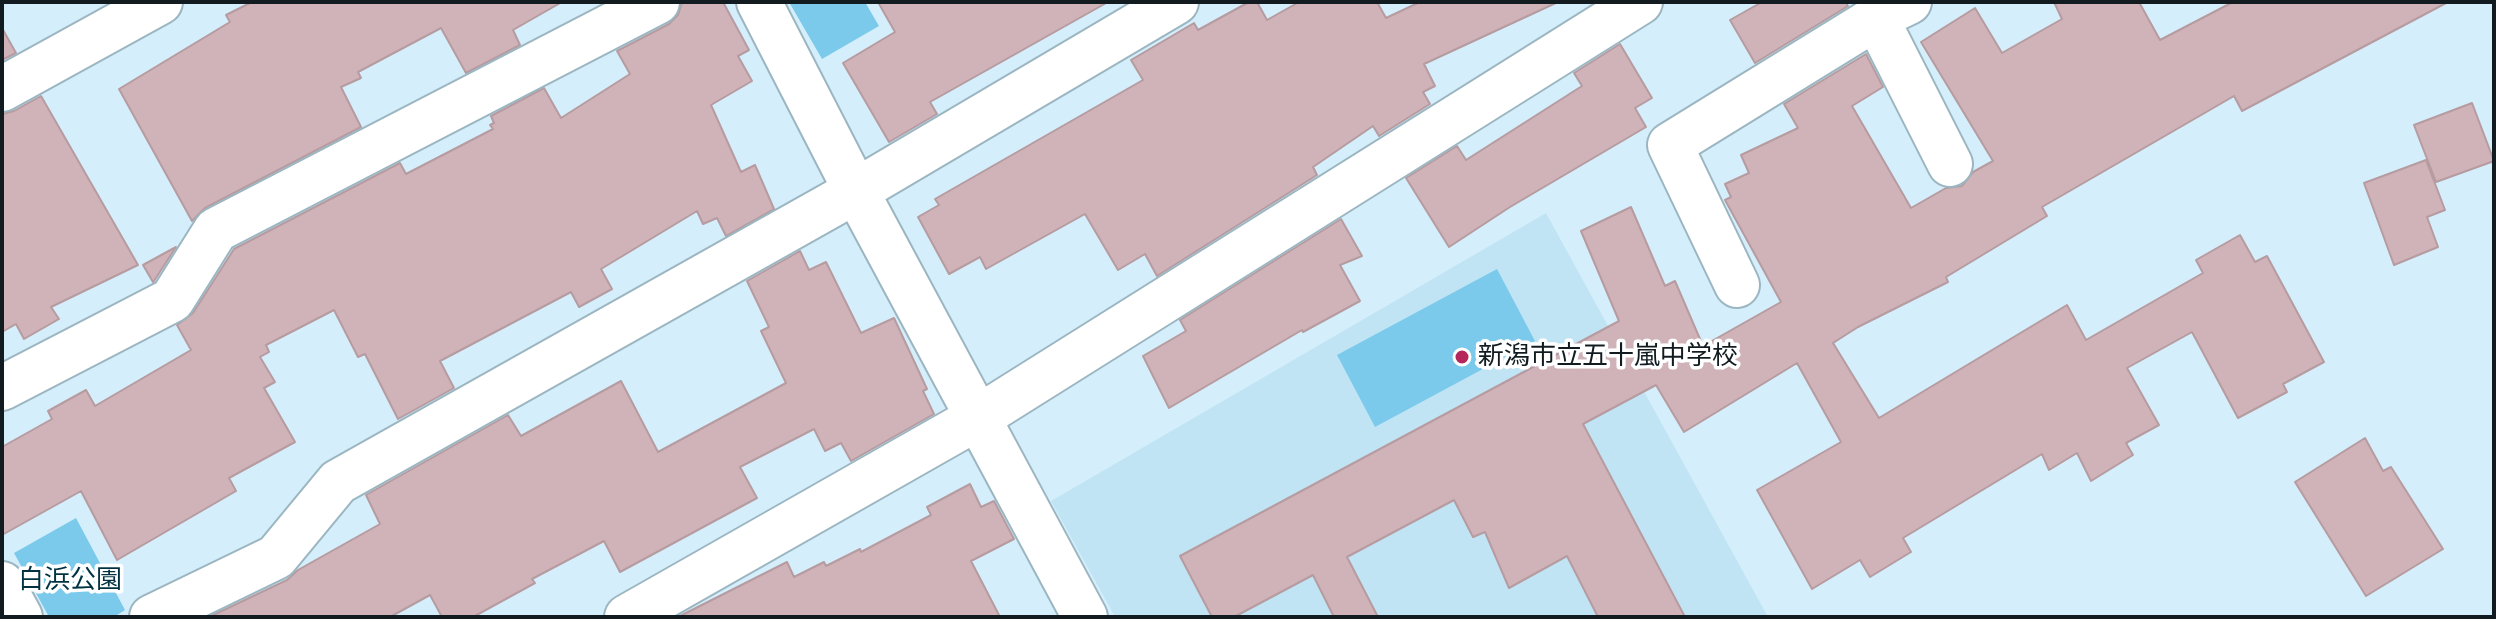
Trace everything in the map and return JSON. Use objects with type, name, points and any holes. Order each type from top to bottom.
[{"type":"street","points":[[2,89],[160,2]]},
{"type":"street","points":[[2,388],[172,300],[216,230],[657,2]]},
{"type":"street","points":[[759,2],[856,191],[1085,617]]},
{"type":"street","points":[[152,617],[276,557],[338,482],[856,191],[1176,2]]},
{"type":"street","points":[[627,617],[979,417],[1640,2]]},
{"type":"street","points":[[1737,285],[1670,145],[1892,10],[1950,164]]},
{"type":"street","points":[[2,584],[20,617]]},
{"type":"shaded area","name":"新潟市立五十嵐中学校","points":[[1546,213],[1768,617],[1115,617],[1051,501]]},
{"type":"green space","points":[[789,2],[865,2],[879,26],[822,59]]},
{"type":"green space","points":[[1497,269],[1535,341],[1375,427],[1337,355]]},
{"type":"green space","name":"白浜公園","points":[[76,518],[125,610],[114,617],[49,617],[14,553]]},
{"type":"building","points":[[252,2],[562,2],[513,30],[520,45],[466,73],[441,28],[358,72],[361,78],[341,87],[361,127],[205,208],[192,221],[119,89],[230,22],[226,15]]},
{"type":"building","points":[[682,2],[723,2],[749,50],[738,56],[752,81],[711,105],[741,172],[755,165],[774,209],[726,236],[717,218],[703,224],[697,211],[601,269],[612,289],[579,307],[571,292],[440,361],[454,388],[398,419],[365,354],[358,357],[334,310],[266,345],[269,352],[260,357],[275,382],[264,388],[295,442],[229,478],[236,491],[117,560],[81,491],[2,535],[2,447],[52,419],[48,411],[86,390],[95,406],[191,350],[177,325],[193,313],[234,249],[400,163],[406,174],[493,129],[491,116],[544,88],[561,118],[630,74],[617,51],[669,24],[678,15]]},
{"type":"building","points":[[878,2],[1108,2],[930,102],[937,114],[889,142],[843,63],[895,32]]},
{"type":"building","points":[[1249,2],[1257,2],[1267,20],[1299,2],[1377,2],[1386,18],[1420,2],[1558,2],[1424,64],[1435,86],[1423,92],[1430,104],[1379,136],[1373,126],[1313,167],[1317,175],[1157,276],[1145,254],[1118,270],[1085,214],[986,269],[980,257],[949,274],[918,217],[939,205],[935,199],[1143,80],[1131,60],[1194,23],[1198,30]]},
{"type":"building","points":[[1762,2],[1845,2],[1848,6],[1755,63],[1730,20]]},
{"type":"building","points":[[2054,2],[2139,2],[2160,40],[2233,2],[2448,2],[2242,111],[2234,96],[2042,207],[2047,216],[1946,277],[1948,282],[1858,327],[1833,343],[1879,418],[2067,305],[2086,340],[2203,273],[2196,260],[2240,235],[2255,262],[2267,256],[2324,362],[2283,384],[2287,392],[2238,418],[2192,332],[2127,368],[2159,425],[2126,443],[2133,455],[2091,481],[2077,453],[2049,470],[2042,454],[1903,538],[1911,552],[1870,577],[1860,560],[1812,589],[1757,490],[1841,442],[1797,363],[1684,432],[1656,385],[1583,424],[1685,617],[1598,617],[1567,556],[1509,588],[1485,532],[1473,537],[1454,500],[1347,557],[1378,617],[1334,617],[1313,575],[1234,617],[1212,617],[1180,556],[1619,321],[1581,231],[1631,207],[1665,286],[1675,281],[1703,346],[1781,302],[1725,200],[1731,197],[1725,184],[1749,173],[1741,155],[1798,128],[1784,104],[1866,54],[1883,87],[1852,106],[1911,208],[1946,188],[1962,186],[1973,172],[1993,161],[1921,42],[1975,8],[2002,53],[2062,19]]},
{"type":"building","points":[[2,28],[16,53],[2,60]]},
{"type":"building","points":[[1620,44],[1652,98],[1635,108],[1646,127],[1510,207],[1449,247],[1406,178],[1457,146],[1466,160],[1582,86],[1574,73]]},
{"type":"building","points":[[41,96],[138,265],[51,307],[59,319],[24,339],[16,324],[2,332],[2,114]]},
{"type":"building","points":[[2472,103],[2494,161],[2436,182],[2414,125]]},
{"type":"building","points":[[2426,160],[2445,210],[2427,217],[2438,247],[2394,265],[2364,183]]},
{"type":"building","points":[[1341,219],[1362,256],[1340,265],[1360,301],[1302,330],[1169,408],[1143,356],[1186,331],[1180,320]]},
{"type":"building","points":[[176,247],[154,281],[153,282],[143,265]]},
{"type":"building","points":[[800,251],[809,270],[826,262],[861,333],[894,318],[927,389],[923,391],[934,414],[851,461],[841,443],[825,451],[814,429],[740,467],[757,498],[620,572],[604,541],[532,579],[535,583],[473,617],[442,617],[430,595],[390,617],[209,617],[287,580],[298,570],[380,524],[366,495],[508,415],[521,436],[621,381],[658,452],[786,383],[761,331],[769,327],[747,281]]},
{"type":"building","points":[[2365,438],[2383,471],[2391,467],[2443,549],[2366,596],[2295,482]]},
{"type":"building","points":[[970,484],[981,507],[994,501],[1014,539],[971,561],[1000,617],[678,617],[787,562],[794,577],[824,562],[826,566],[860,549],[861,552],[931,515],[927,507]]},
{"type":"place","name":"新潟市立五十嵐中学校","points":[[1462,357]]}]
